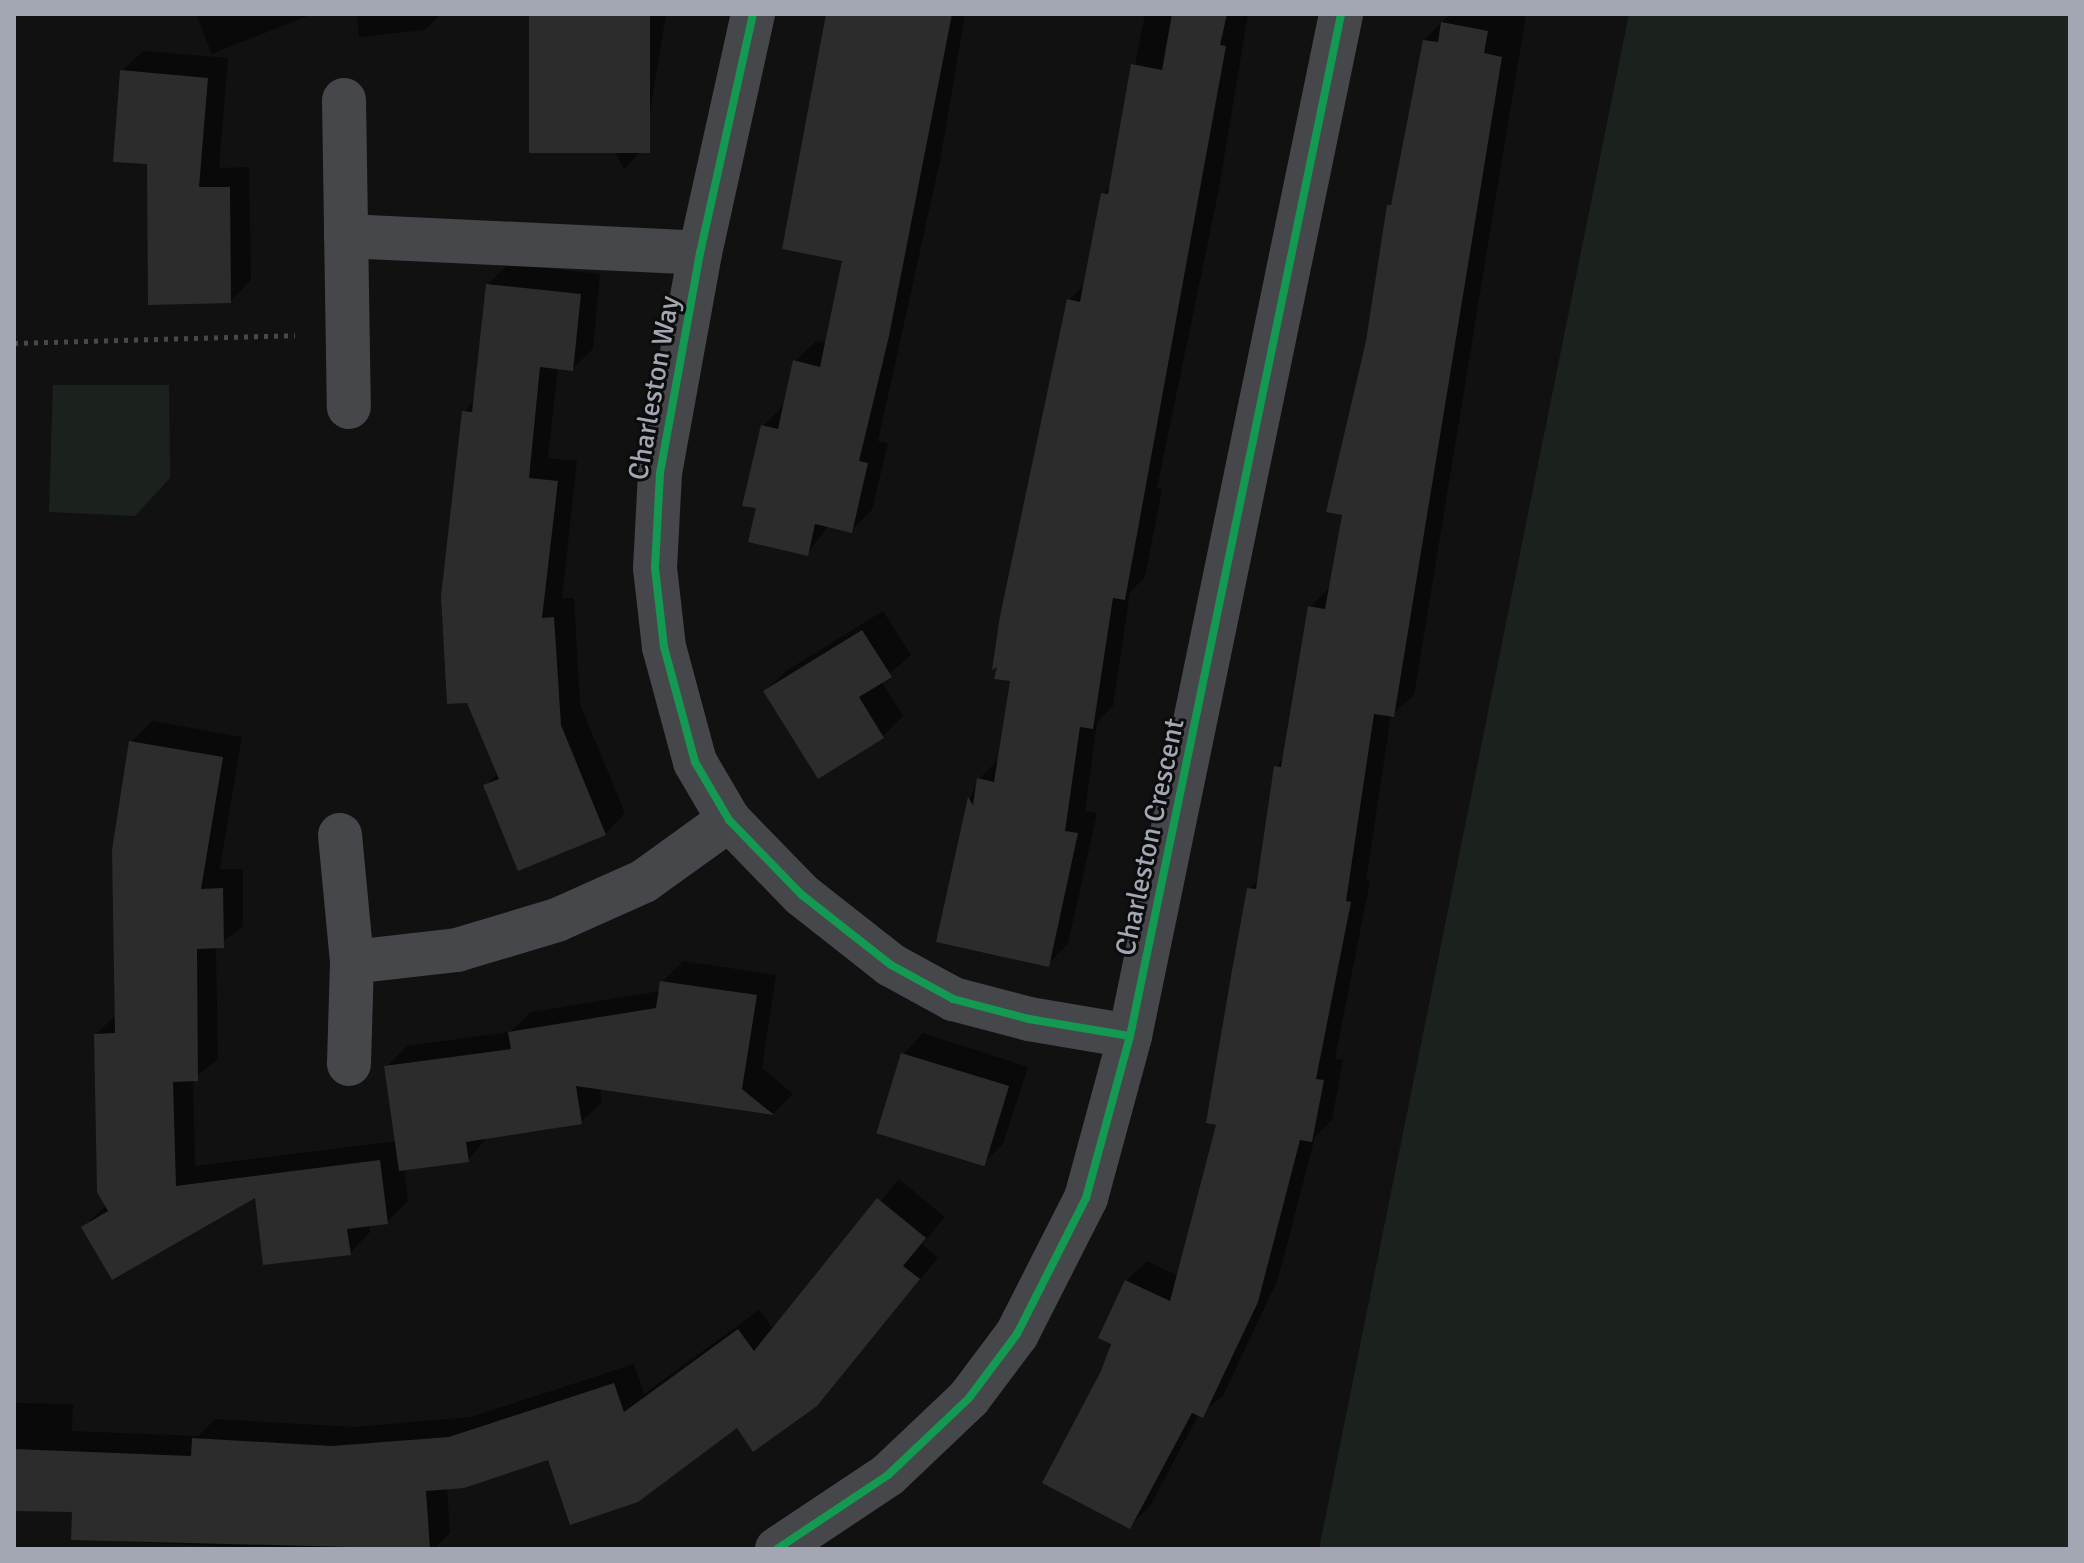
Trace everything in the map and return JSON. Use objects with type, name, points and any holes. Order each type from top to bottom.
[{"type":"street","name":"Charleston Way","points":[[753,14],[700,253],[660,473],[655,568],[664,647],[695,762],[729,820],[813,904],[891,965],[953,999],[1029,1019],[1130,1036]]},
{"type":"street","name":"Charleston Crescent","points":[[777,1549],[888,1475],[969,1398],[1017,1334],[1086,1198],[1130,1036],[1341,14]]},
{"type":"street","points":[[344,100],[349,407]]},
{"type":"street","points":[[346,236],[700,253]]},
{"type":"street","points":[[352,962],[457,950],[557,920],[644,881],[729,820]]},
{"type":"street","points":[[340,835],[352,962],[349,1064]]},
{"type":"path","points":[[14,343],[348,334]]},
{"type":"shaded area","points":[[1629,14],[2070,14],[2070,1549],[1319,1549]]},
{"type":"shaded area","points":[[53,385],[169,385],[170,478],[135,516],[49,512]]},
{"type":"building","points":[[529,14],[650,14],[650,153],[529,153]]},
{"type":"building","points":[[826,14],[952,14],[889,336],[859,461],[868,463],[852,533],[815,524],[808,556],[748,542],[756,508],[742,506],[761,425],[778,429],[793,360],[820,367],[842,261],[782,249]]},
{"type":"building","points":[[1172,14],[1227,14],[1220,45],[1226,46],[1125,600],[1113,598],[1093,729],[1080,727],[1065,831],[1078,833],[1049,967],[936,942],[968,797],[973,805],[977,778],[994,782],[1010,681],[994,679],[997,667],[992,670],[1000,616],[1067,299],[1080,302],[1101,193],[1108,194],[1131,64],[1162,70]]},
{"type":"building","points":[[1441,22],[1488,31],[1484,53],[1502,57],[1394,717],[1374,714],[1346,901],[1351,902],[1316,1079],[1324,1080],[1312,1142],[1300,1140],[1258,1302],[1203,1418],[1192,1413],[1130,1529],[1042,1483],[1101,1371],[1111,1344],[1098,1338],[1125,1280],[1170,1301],[1216,1125],[1206,1123],[1231,976],[1247,888],[1256,889],[1274,766],[1281,767],[1308,606],[1325,609],[1342,515],[1326,512],[1366,341],[1387,205],[1391,205],[1423,40],[1438,42]]},
{"type":"building","points":[[120,70],[208,78],[199,187],[230,187],[231,303],[148,305],[147,164],[113,162]]},
{"type":"building","points":[[486,284],[581,294],[573,371],[540,367],[529,478],[558,481],[542,618],[554,617],[561,725],[606,835],[518,871],[483,785],[499,779],[467,703],[447,704],[441,596],[462,411],[472,412]]},
{"type":"building","points":[[862,630],[892,677],[859,697],[884,738],[818,779],[763,691]]},
{"type":"building","points":[[129,741],[223,757],[201,889],[223,888],[224,948],[197,949],[198,1081],[173,1082],[176,1186],[380,1160],[388,1224],[347,1229],[351,1255],[263,1265],[255,1198],[112,1280],[81,1227],[108,1211],[97,1192],[94,1034],[115,1033],[112,850]]},
{"type":"building","points":[[660,981],[757,995],[742,1089],[774,1115],[576,1086],[582,1124],[466,1142],[469,1162],[399,1171],[384,1066],[511,1049],[508,1032],[656,1008]]},
{"type":"building","points":[[901,1053],[1009,1086],[985,1166],[876,1133]]},
{"type":"building","points":[[877,1198],[926,1238],[903,1266],[920,1279],[817,1406],[753,1452],[737,1428],[638,1502],[570,1525],[548,1460],[464,1488],[426,1491],[430,1549],[71,1540],[72,1512],[14,1511],[14,1449],[191,1456],[192,1438],[332,1446],[449,1437],[614,1383],[624,1412],[738,1329],[754,1351]]},
{"type":"cycle path","points":[[753,14],[700,253],[660,473],[655,568],[664,647],[695,762],[729,820],[802,895],[891,965],[953,999],[1029,1019],[1130,1036]]},
{"type":"cycle path","points":[[777,1549],[888,1475],[969,1398],[1017,1334],[1086,1198],[1130,1036],[1341,14]]}]
